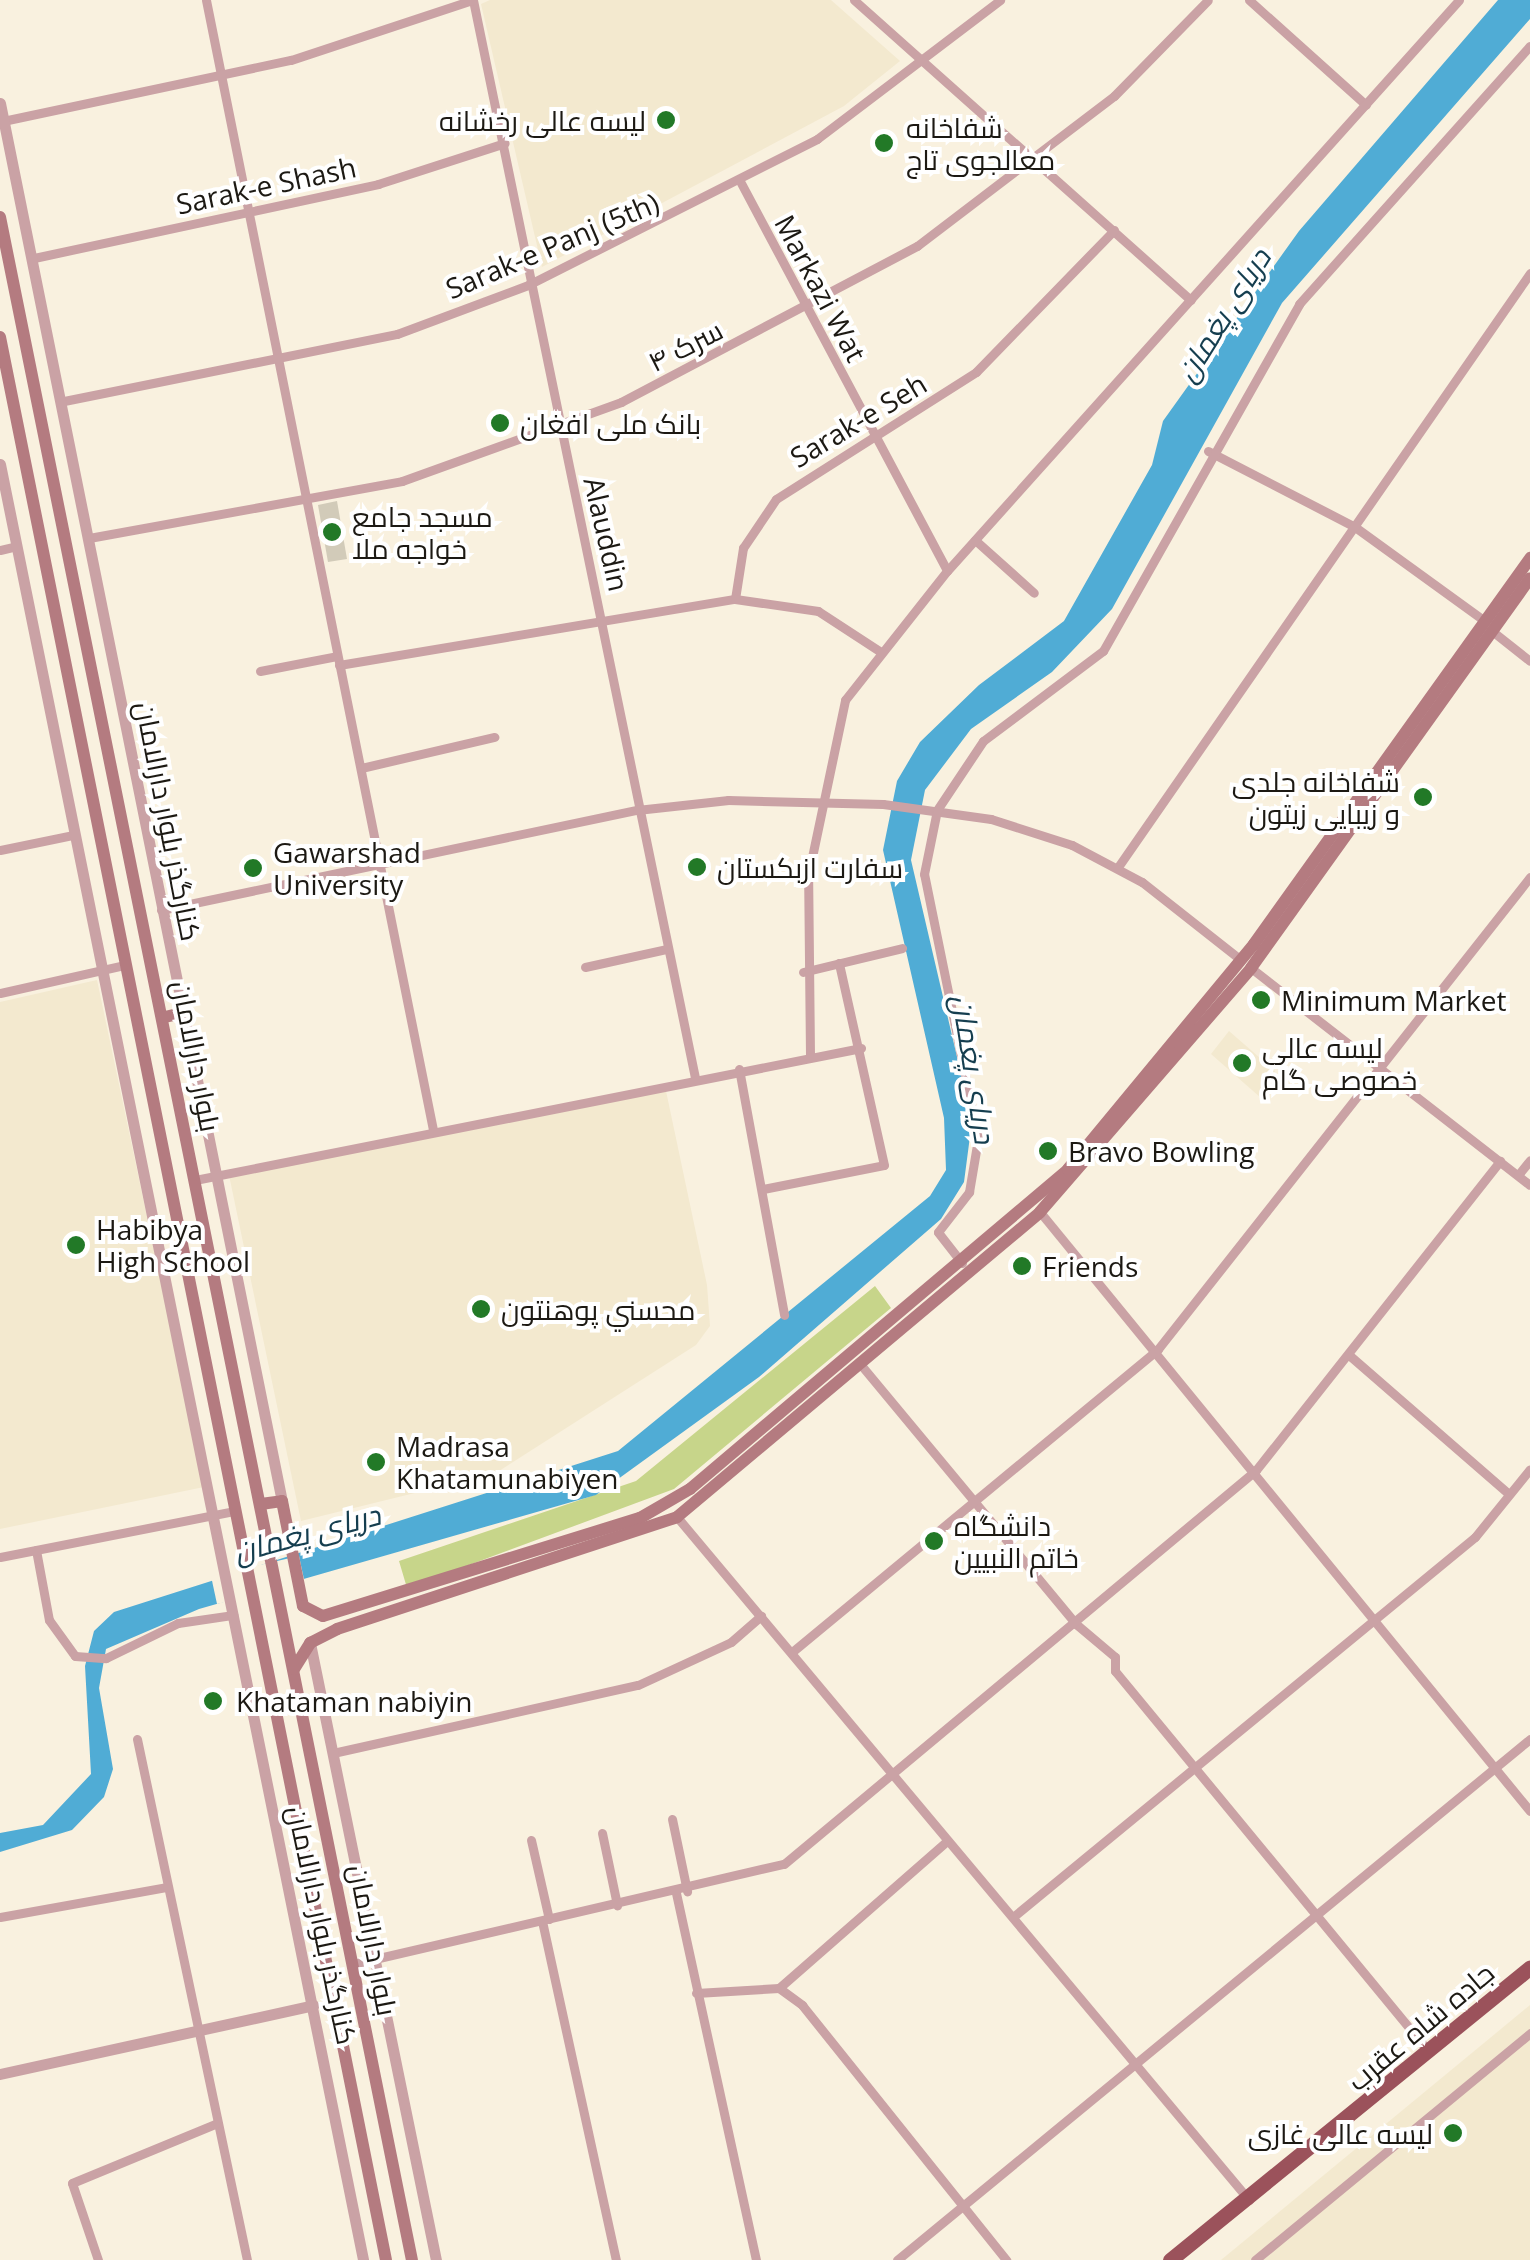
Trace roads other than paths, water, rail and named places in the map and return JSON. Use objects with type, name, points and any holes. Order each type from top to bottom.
[{"type":"highway","name":"جاده شاه عقرب","points":[[1170,2260],[1249,2200],[1530,1967]]},
{"type":"main road","name":"بلوار دارالامان","points":[[0,217],[165,1017],[412,2260]]},
{"type":"main road","name":"بلوار دارالامان","points":[[0,337],[386,2260]]},
{"type":"main road","points":[[901,1323],[1040,1212],[1246,964],[1488,626],[1530,558]]},
{"type":"main road","points":[[1488,626],[1530,579]]},
{"type":"main road","points":[[294,1669],[310,1643],[677,1517],[861,1365],[962,1263],[1068,1169],[1246,964]]},
{"type":"main road","points":[[165,1017],[182,1013]]},
{"type":"main road","name":"کنارگذر بلوار دارالامان","points":[[282,1501],[305,1610],[323,1616],[640,1518],[690,1489],[901,1323]]},
{"type":"main road","points":[[216,1418],[242,1413]]},
{"type":"main road","points":[[261,1504],[282,1501]]},
{"type":"main road","points":[[278,1712],[302,1708]]},
{"type":"street","points":[[206,0],[433,1130]]},
{"type":"street","points":[[3,121],[221,76],[472,0]]},
{"type":"street","name":"Alauddin","points":[[472,0],[505,144],[528,286],[602,616],[637,810],[695,1078]]},
{"type":"street","points":[[854,0],[1192,300]]},
{"type":"street","name":"Sarak-e Panj (5th)","points":[[64,400],[397,334],[528,286],[741,183],[926,64],[1000,0]]},
{"type":"street","name":"سرک ۴","points":[[89,538],[402,481],[560,427],[806,308],[917,246],[1114,96],[1208,0]]},
{"type":"street","points":[[1248,0],[1366,104]]},
{"type":"street","points":[[810,1054],[804,972],[819,805],[845,700],[975,540],[1459,0]]},
{"type":"street","points":[[962,1263],[938,1232],[969,1192],[978,1140],[924,874],[934,809],[983,741],[1102,651],[1208,451],[1299,304],[1530,46]]},
{"type":"street","name":"کنارگذر بلوار دارالامان","points":[[0,104],[64,400],[161,910],[282,1501]]},
{"type":"street","name":"Sarak-e Shash","points":[[34,258],[246,212],[505,144]]},
{"type":"street","name":"Markazi Wat","points":[[741,183],[948,571]]},
{"type":"street","name":"Sarak-e Seh","points":[[735,599],[743,548],[776,498],[976,372],[1114,230]]},
{"type":"street","points":[[1118,867],[1530,273]]},
{"type":"street","points":[[1208,451],[1355,527],[1530,661]]},
{"type":"street","points":[[0,464],[212,1515]]},
{"type":"street","points":[[975,540],[1034,593]]},
{"type":"street","points":[[0,550],[18,546]]},
{"type":"street","points":[[260,671],[602,616],[735,599],[818,611],[881,652]]},
{"type":"street","points":[[361,768],[494,737]]},
{"type":"street","points":[[161,910],[637,810],[728,800],[934,809],[1024,828],[1118,867],[1530,1185]]},
{"type":"street","points":[[0,850],[73,835]]},
{"type":"street","points":[[792,1652],[1158,1349],[1530,877]]},
{"type":"street","points":[[804,972],[902,948]]},
{"type":"street","points":[[584,966],[666,949]]},
{"type":"street","points":[[763,1189],[884,1165],[839,963]]},
{"type":"street","points":[[0,993],[124,965]]},
{"type":"street","points":[[195,1180],[810,1054],[860,1048]]},
{"type":"street","points":[[740,1070],[784,1315]]},
{"type":"street","points":[[1518,1176],[1530,1160]]},
{"type":"street","points":[[353,1964],[682,1892],[784,1864],[1256,1470],[1500,1161]]},
{"type":"street","points":[[1040,1212],[1158,1349],[1372,1619],[1530,1810]]},
{"type":"street","points":[[1349,1355],[1509,1494]]},
{"type":"street","points":[[861,1365],[1076,1624],[1115,1658],[1115,1671],[1428,2052]]},
{"type":"street","points":[[1013,1917],[1475,1536],[1530,1468]]},
{"type":"street","points":[[0,1556],[234,1511]]},
{"type":"street","name":"کنارگذر بلوار دارالامان","points":[[212,1515],[363,2260]]},
{"type":"street","points":[[677,1517],[947,1841],[1137,2059],[1249,2200]]},
{"type":"street","points":[[36,1550],[50,1620],[66,1650],[86,1658],[106,1658],[178,1623],[232,1615]]},
{"type":"street","points":[[334,1754],[638,1685],[732,1642],[760,1616]]},
{"type":"street","name":"کنارگذر بلوار دارالامان","points":[[310,1643],[436,2260]]},
{"type":"street","points":[[137,1739],[214,2124],[248,2260]]},
{"type":"street","points":[[897,2260],[1530,1739]]},
{"type":"street","points":[[672,1819],[696,1992],[756,2260]]},
{"type":"street","points":[[602,1834],[617,1905]]},
{"type":"street","points":[[531,1840],[616,2260]]},
{"type":"street","points":[[696,1992],[779,1988],[947,1841]]},
{"type":"street","points":[[0,1917],[166,1887]]},
{"type":"street","points":[[779,1988],[1006,2260]]},
{"type":"street","points":[[0,2074],[195,2025],[314,2005]]},
{"type":"street","points":[[1254,2260],[1530,2033]]},
{"type":"street","points":[[98,2260],[72,2183],[214,2124]]},
{"type":"water","points":[[1498,0],[1530,0],[1530,19],[1282,303],[1112,609],[1052,672],[971,729],[925,790],[911,860],[972,1121],[964,1182],[941,1219],[759,1377],[596,1495],[199,1609],[106,1649],[99,1688],[113,1769],[104,1797],[72,1830],[0,1852],[0,1833],[43,1825],[91,1774],[85,1666],[94,1631],[114,1612],[618,1451],[930,1196],[946,1170],[944,1118],[883,850],[897,781],[920,742],[979,685],[1064,621],[1152,465],[1163,421],[1299,231]]},
{"type":"place","name":"لیسه عالی رخشانه","points":[[666,120]]},
{"type":"place","name":"شفاخانه معالجوی تاج","points":[[884,143]]},
{"type":"place","name":"بانک ملی افغان","points":[[500,423]]},
{"type":"place","name":"مسجد جامع خواجه ملا","points":[[332,532]]},
{"type":"place","name":"شفاخانه جلدی و زیبایی زیتون","points":[[1423,797]]},
{"type":"place","name":"سفارت ازبکستان","points":[[697,867]]},
{"type":"place","name":"Gawarshad University","points":[[253,868]]},
{"type":"place","name":"Minimum Market","points":[[1261,1000]]},
{"type":"place","name":"لیسه عالی خصوصی گام","points":[[1242,1063]]},
{"type":"place","name":"Bravo Bowling","points":[[1048,1151]]},
{"type":"place","name":"Habibya High School","points":[[76,1245]]},
{"type":"place","name":"Friends","points":[[1022,1266]]},
{"type":"place","name":"محسني پوهنتون","points":[[481,1309]]},
{"type":"place","name":"Madrasa Khatamunabiyen","points":[[376,1462]]},
{"type":"place","name":"دانشگاه خاتم النبیین","points":[[934,1541]]},
{"type":"place","name":"Khataman nabiyin","points":[[213,1701]]},
{"type":"place","name":"لیسه عالی غازی","points":[[1453,2133]]},
{"type":"water label","name":"دریای پغمان","points":[[1223,315]]},
{"type":"water label","name":"دریای پغمان","points":[[974,1069]]},
{"type":"water label","name":"دریای پغمان","points":[[307,1533]]}]
